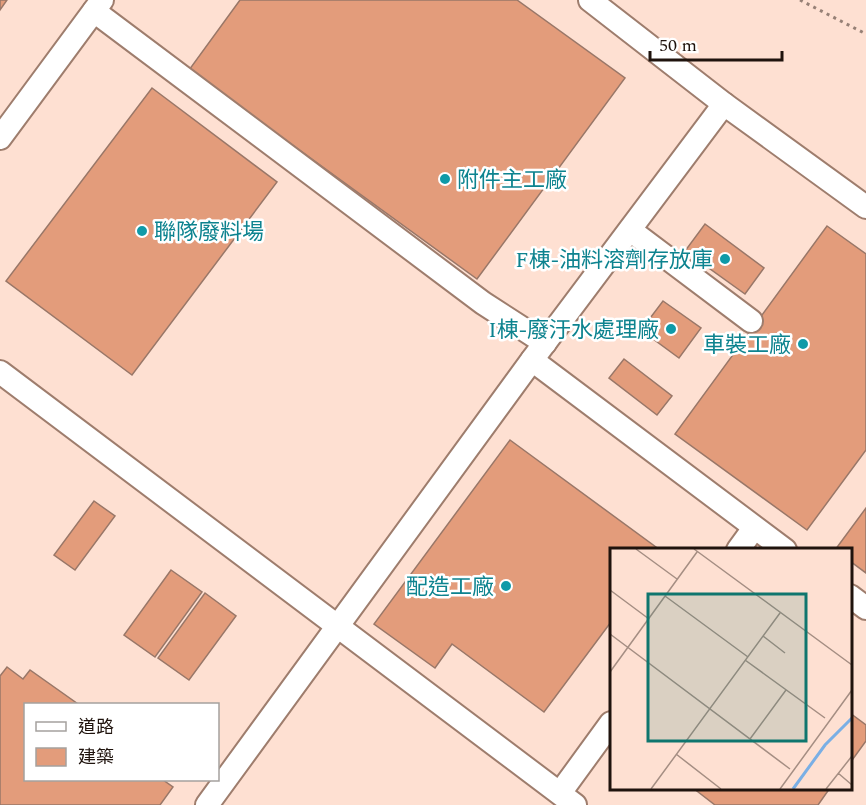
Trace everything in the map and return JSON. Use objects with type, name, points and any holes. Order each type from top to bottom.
[{"type":"street","points":[[590,0],[724,104],[866,207]]},
{"type":"street","points":[[1,136],[98,6],[473,296],[538,352],[754,528],[782,548]]},
{"type":"street","points":[[207,805],[538,352],[724,104]]},
{"type":"street","points":[[630,230],[751,321]]},
{"type":"street","points":[[0,372],[568,799],[610,725]]},
{"type":"street","points":[[739,548],[754,528]]},
{"type":"street","points":[[851,597],[866,608]]},
{"type":"path","points":[[800,0],[866,34]]},
{"type":"building","points":[[0,0],[7,0],[0,10]]},
{"type":"building","name":"附件主工廠","points":[[240,0],[517,0],[625,78],[477,279],[189,70]]},
{"type":"building","name":"聯隊廢料場","points":[[152,88],[277,182],[132,375],[6,281]]},
{"type":"building","name":"F棟-油料溶劑存放庫","points":[[705,224],[764,268],[745,294],[685,251]]},
{"type":"building","name":"車裝工廠","points":[[827,226],[866,254],[866,450],[807,530],[675,434]]},
{"type":"building","name":"I棟-廢汙水處理廠","points":[[663,301],[701,328],[679,358],[641,330]]},
{"type":"building","points":[[624,359],[672,396],[657,415],[609,378]]},
{"type":"building","name":"配造工廠","points":[[510,440],[657,548],[610,548],[610,623],[544,712],[452,644],[435,668],[374,624]]},
{"type":"building","points":[[94,501],[115,516],[75,570],[54,555]]},
{"type":"building","points":[[866,508],[866,573],[851,562],[851,548],[836,548]]},
{"type":"building","points":[[171,570],[202,592],[155,657],[124,635]]},
{"type":"building","points":[[205,593],[236,616],[189,680],[158,658]]},
{"type":"building","points":[[7,667],[23,679],[30,670],[77,703],[24,703],[24,781],[164,781],[173,787],[160,805],[0,805],[0,676]]},
{"type":"building","points":[[851,714],[866,725],[866,741],[851,762]]},
{"type":"building","points":[[696,790],[829,790],[818,805],[715,805]]},
{"type":"place","name":"附件主工廠","points":[[445,179]]},
{"type":"place","name":"聯隊廢料場","points":[[142,231]]},
{"type":"place","name":"F棟-油料溶劑存放庫","points":[[725,259]]},
{"type":"place","name":"I棟-廢汙水處理廠","points":[[671,329]]},
{"type":"place","name":"車裝工廠","points":[[803,344]]},
{"type":"place","name":"配造工廠","points":[[506,586]]}]
